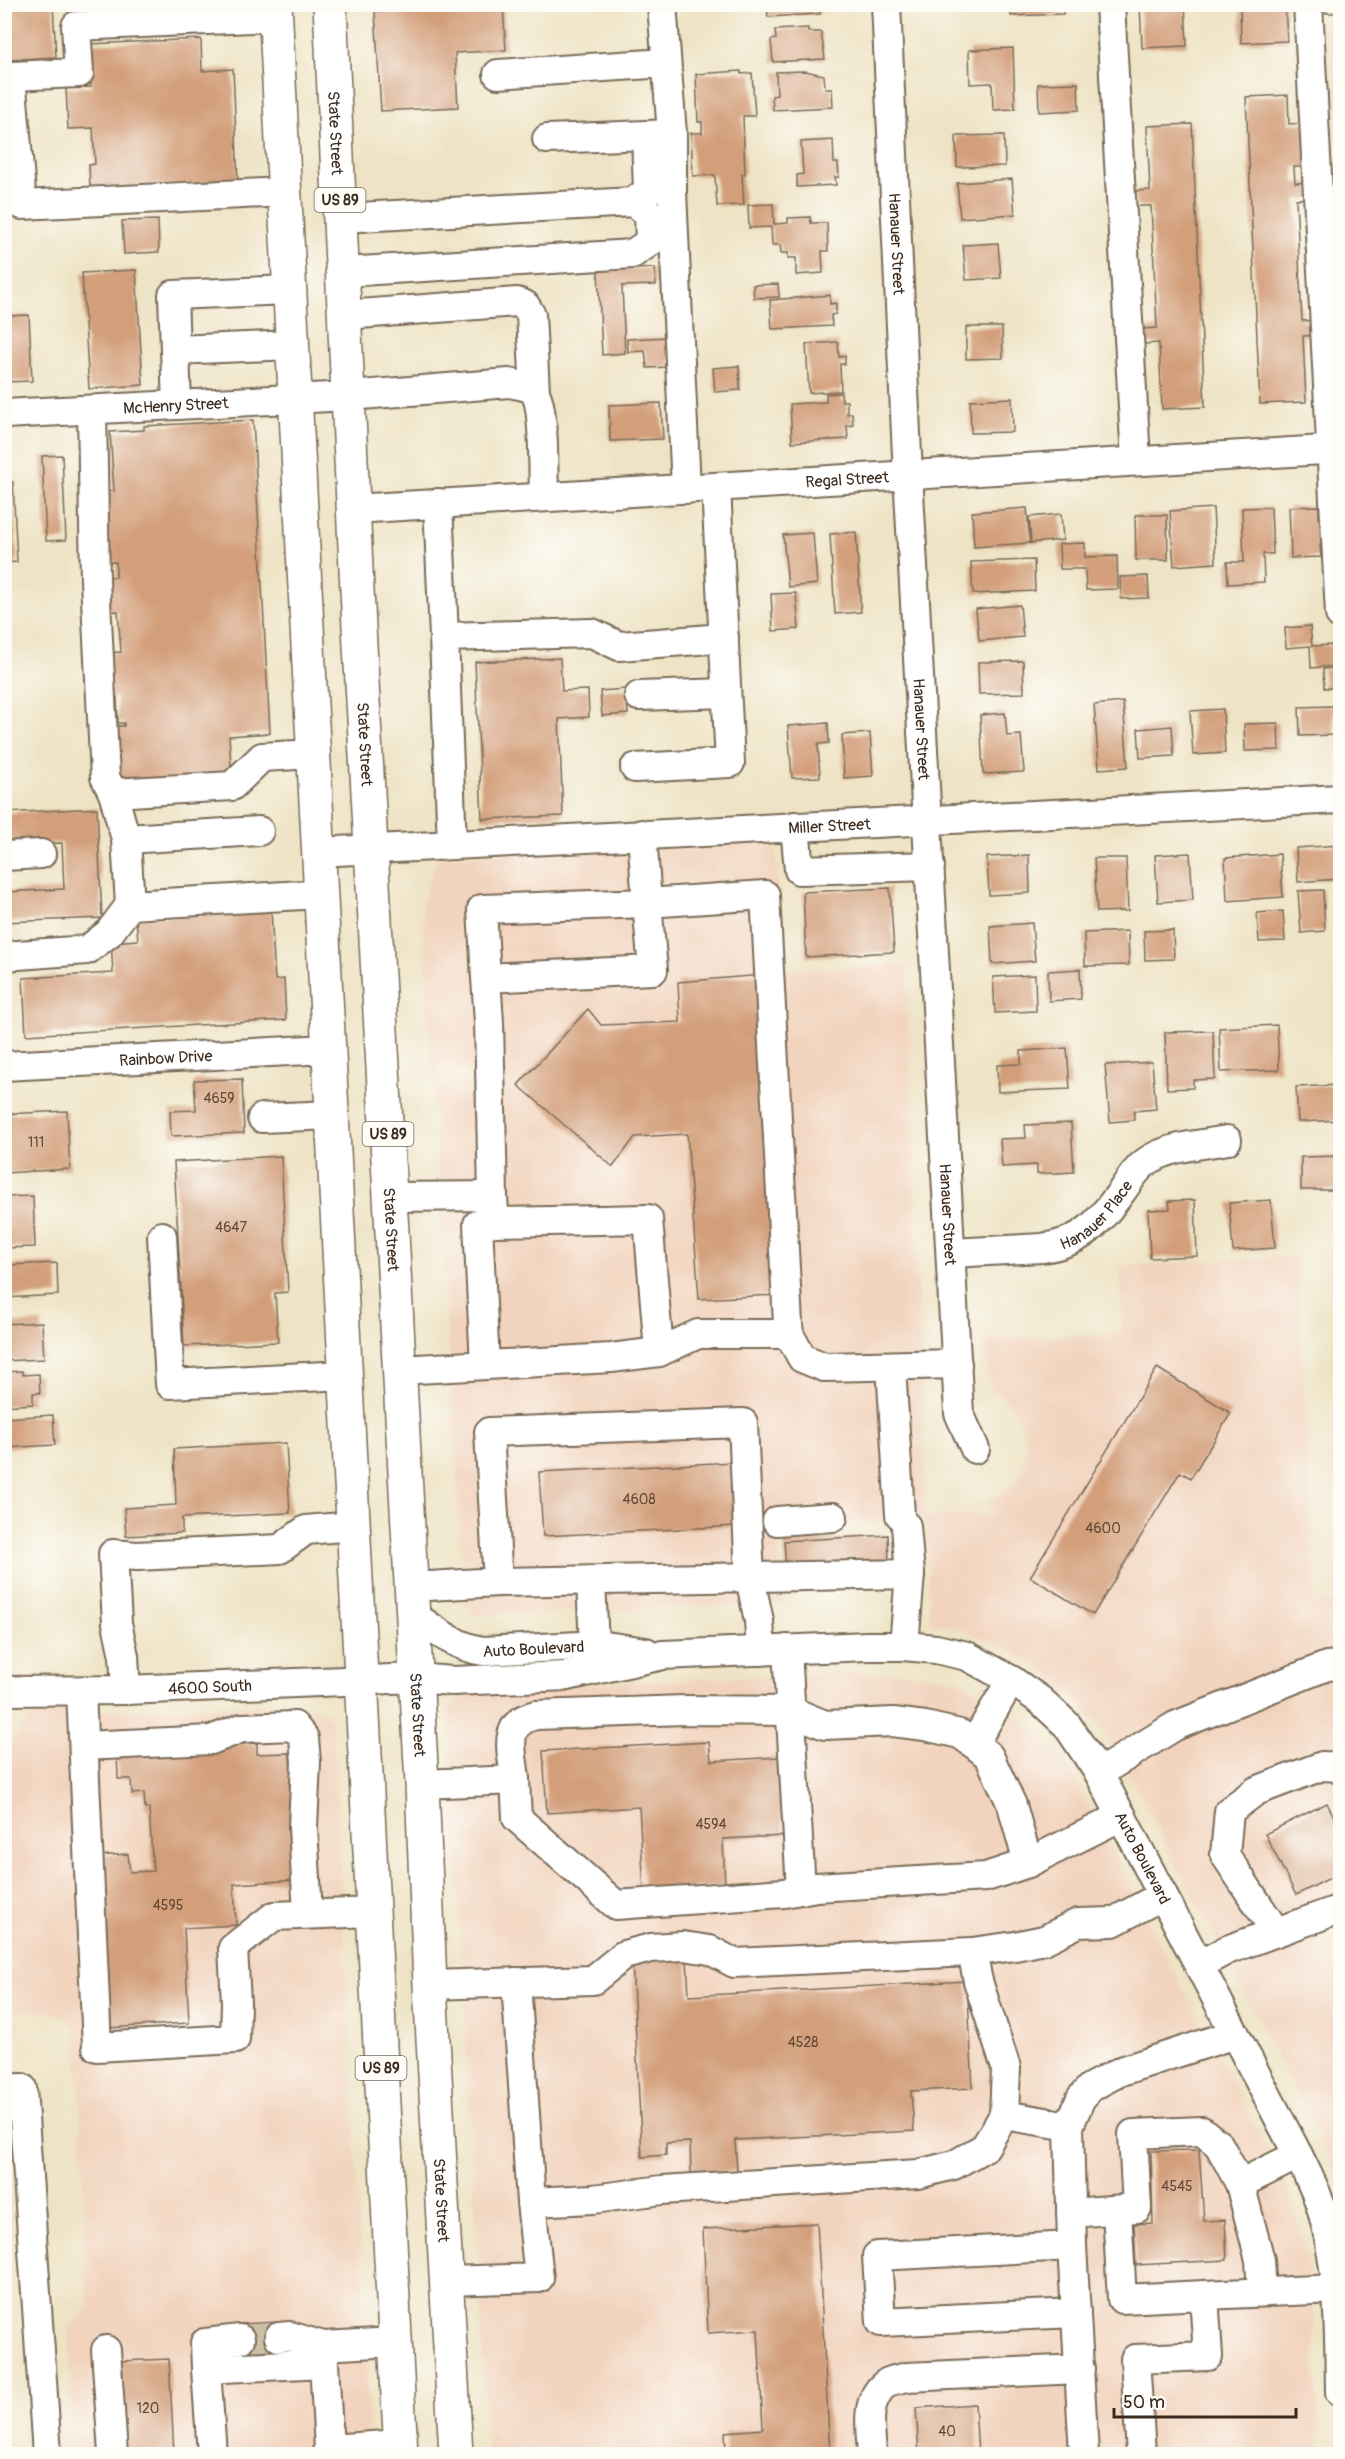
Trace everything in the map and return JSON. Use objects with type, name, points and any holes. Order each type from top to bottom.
[{"type":"main road","name":"State Street","points":[[330,4],[350,396],[353,509],[373,849],[456,2454]]},
{"type":"main road","name":"US 89","points":[[275,11],[400,2449]]},
{"type":"street","points":[[341,218],[633,202],[648,191],[659,135],[666,63],[662,4]]},
{"type":"street","name":"Hanauer Street","points":[[886,4],[908,476],[959,1413],[975,1449]]},
{"type":"street","points":[[1110,4],[1136,460]]},
{"type":"street","points":[[1308,4],[1335,450],[1341,614]]},
{"type":"street","points":[[275,11],[76,26],[80,73],[8,76],[22,205],[285,192]]},
{"type":"street","points":[[498,74],[666,63]]},
{"type":"street","points":[[547,139],[659,135]]},
{"type":"street","points":[[659,135],[672,192],[686,489]]},
{"type":"street","points":[[344,272],[632,254],[650,242],[649,213],[633,202]]},
{"type":"street","points":[[177,405],[173,295],[290,290]]},
{"type":"street","points":[[346,315],[517,302],[525,305],[531,315],[535,392],[540,408],[544,497]]},
{"type":"street","points":[[175,350],[293,345]]},
{"type":"street","name":"McHenry Street","points":[[4,414],[350,396],[510,383],[527,386],[535,392]]},
{"type":"street","points":[[4,956],[87,950],[109,933],[130,904],[126,839],[113,793],[105,777],[95,580],[92,410]]},
{"type":"street","name":"Regal Street","points":[[353,509],[1136,460],[1335,450]]},
{"type":"street","points":[[635,768],[730,764],[716,487]]},
{"type":"street","points":[[438,503],[452,845]]},
{"type":"street","points":[[444,637],[592,633],[619,646],[724,639]]},
{"type":"street","points":[[639,696],[726,693]]},
{"type":"street","points":[[113,793],[232,786],[262,757],[313,754]]},
{"type":"street","name":"Miller Street","points":[[318,852],[1341,799]]},
{"type":"street","points":[[795,826],[799,870],[930,866]]},
{"type":"street","points":[[126,839],[259,831]]},
{"type":"street","points":[[486,978],[653,970],[642,834]]},
{"type":"street","points":[[4,856],[41,854]]},
{"type":"street","points":[[130,904],[320,894]]},
{"type":"street","points":[[484,1365],[478,1224],[494,1209],[489,1022],[482,909],[647,903],[765,895],[789,1334],[802,1358],[824,1367],[957,1364]]},
{"type":"street","name":"Rainbow Drive","points":[[4,1066],[328,1049]]},
{"type":"street","points":[[262,1118],[332,1115]]},
{"type":"street","name":"Hanauer Place","points":[[952,1253],[1055,1247],[1073,1240],[1087,1233],[1097,1223],[1144,1163],[1168,1151],[1227,1140]]},
{"type":"street","points":[[391,1197],[494,1209],[648,1219],[659,1352]]},
{"type":"street","points":[[162,1236],[170,1384],[345,1375]]},
{"type":"street","points":[[400,1370],[611,1358],[659,1352],[698,1334],[789,1334]]},
{"type":"street","points":[[891,1366],[903,1520],[910,1574],[904,1646]]},
{"type":"street","points":[[498,1582],[489,1432],[742,1423],[750,1578],[759,1621],[774,1650],[790,1711],[801,1890]]},
{"type":"street","points":[[777,1521],[833,1517]]},
{"type":"street","points":[[126,1690],[124,1656],[117,1623],[113,1554],[137,1556],[280,1549],[306,1530],[353,1526]]},
{"type":"street","points":[[412,1601],[498,1582],[910,1574]]},
{"type":"street","points":[[591,1581],[594,1646]]},
{"type":"street","name":"Auto Boulevard","points":[[412,1601],[450,1640],[470,1649],[483,1651],[594,1646],[663,1655]]},
{"type":"street","name":"Auto Boulevard","points":[[416,1678],[452,1681],[567,1676],[663,1655],[904,1646],[936,1649],[967,1656],[1011,1680],[1040,1700],[1067,1725],[1099,1773],[1314,2189],[1324,2217],[1338,2289],[1341,2392]]},
{"type":"street","points":[[1099,1773],[1175,1726],[1327,1666],[1341,1665]]},
{"type":"street","name":"4600 South","points":[[9,1698],[81,1691],[416,1678]]},
{"type":"street","points":[[974,1744],[1011,1680]]},
{"type":"street","points":[[81,1691],[97,2046],[236,2039],[233,1948],[274,1916],[373,1912]]},
{"type":"street","points":[[1028,1863],[1012,1805],[989,1756],[960,1734],[893,1722],[825,1725],[790,1711],[685,1710],[526,1717],[514,1726],[511,1734],[517,1818],[616,1905],[784,1893],[816,1887],[986,1877],[1028,1863],[1122,1816]]},
{"type":"street","points":[[84,1746],[212,1740],[242,1728],[294,1726],[304,1738],[306,1762],[303,1827],[308,1914]]},
{"type":"street","points":[[1276,1932],[1225,1855],[1229,1811],[1256,1791],[1322,1766],[1341,1767]]},
{"type":"street","points":[[422,1784],[515,1780]]},
{"type":"street","points":[[430,1985],[594,1980],[624,1955],[683,1946],[710,1950],[734,1963],[972,1952],[1044,1940],[1078,1923],[1113,1922],[1163,1895]]},
{"type":"street","points":[[1199,1965],[1227,1950],[1341,1909]]},
{"type":"street","points":[[531,2202],[593,2199],[662,2190],[918,2174],[954,2164],[985,2147],[1004,2115],[1006,2068],[978,1981],[972,1952]]},
{"type":"street","points":[[446,2281],[539,2278],[531,2202],[516,1982]]},
{"type":"street","points":[[1084,2454],[1072,2246],[1069,2126],[1081,2098],[1091,2086],[1121,2071],[1235,2034]]},
{"type":"street","points":[[4,2089],[22,2088],[47,2454]]},
{"type":"street","points":[[1004,2115],[1069,2126]]},
{"type":"street","points":[[1071,2213],[1137,2208],[1133,2134],[1202,2131],[1219,2145],[1240,2184],[1260,2260],[1262,2292]]},
{"type":"street","points":[[1240,2184],[1298,2155]]},
{"type":"street","points":[[1117,2210],[1122,2299],[1338,2289]]},
{"type":"street","points":[[1072,2246],[877,2256],[881,2322],[1076,2313]]},
{"type":"street","points":[[1075,2286],[1121,2283]]},
{"type":"street","points":[[1141,2454],[1135,2359],[1208,2356],[1204,2295]]},
{"type":"street","points":[[279,2337],[290,2336],[323,2355]]},
{"type":"street","points":[[212,2454],[205,2343],[240,2339]]},
{"type":"street","points":[[206,2370],[323,2355],[395,2342]]},
{"type":"street","points":[[106,2350],[113,2454]]},
{"type":"street","points":[[323,2355],[328,2452],[400,2449]]},
{"type":"street","points":[[872,2454],[870,2417],[873,2399],[885,2384],[907,2377],[1080,2369]]},
{"type":"shaded area","points":[[775,838],[780,971],[907,965],[926,1517],[995,1515],[987,1503],[1008,1489],[1022,1470],[1026,1458],[1026,1442],[1022,1426],[1013,1408],[989,1384],[986,1340],[1122,1334],[1120,1266],[1297,1256],[1315,1603],[1340,1602],[1340,2187],[1319,2137],[1118,1753],[1105,1733],[1074,1698],[1048,1674],[1019,1655],[962,1629],[930,1623],[925,1518],[777,1527],[782,1603],[475,1615],[464,1603],[422,904],[437,858]]},
{"type":"shaded area","points":[[837,1672],[928,1674],[960,1681],[1014,1713],[1054,1749],[1069,1770],[1288,2189],[1307,2256],[1313,2310],[1320,2454],[488,2454],[449,1717],[452,1705],[464,1693],[482,1690]]},
{"type":"shaded area","points":[[302,1704],[319,1709],[327,1715],[331,1722],[334,1742],[371,2454],[76,2454],[68,2328],[88,2308],[78,2042],[74,2027],[66,2018],[50,2012],[5,2011],[5,1759],[21,1728],[35,1714]]},
{"type":"building","points":[[53,4],[56,57],[4,60],[4,6]]},
{"type":"building","points":[[378,4],[503,6],[506,50],[455,53],[458,107],[381,111],[375,11],[380,11]]},
{"type":"building","points":[[767,4],[819,4],[820,14],[768,17]]},
{"type":"building","points":[[1010,4],[1062,4],[1063,14],[1011,16]]},
{"type":"building","points":[[1140,4],[1185,4],[1187,46],[1142,48]]},
{"type":"building","points":[[1240,4],[1285,4],[1287,41],[1241,43]]},
{"type":"building","points":[[1326,4],[1340,4],[1340,13],[1326,13]]},
{"type":"building","points":[[808,28],[808,32],[821,32],[825,59],[773,62],[771,40],[776,39],[775,30]]},
{"type":"building","points":[[201,39],[202,71],[233,69],[238,182],[90,188],[89,165],[95,164],[93,128],[68,129],[66,88],[91,87],[89,44]]},
{"type":"building","points":[[1013,48],[1015,109],[993,110],[992,83],[970,84],[969,50]]},
{"type":"building","points":[[741,71],[741,74],[752,73],[755,116],[743,116],[744,205],[717,206],[715,175],[693,176],[691,133],[702,133],[702,122],[698,122],[696,74]]},
{"type":"building","points":[[805,71],[824,75],[825,89],[832,89],[833,107],[773,110],[772,96],[777,95],[776,72]]},
{"type":"building","points":[[1078,83],[1079,110],[1039,112],[1038,84]]},
{"type":"building","points":[[1288,95],[1289,124],[1308,123],[1310,167],[1294,167],[1295,183],[1311,182],[1312,198],[1296,199],[1302,321],[1319,320],[1319,335],[1303,336],[1306,402],[1260,404],[1246,97]]},
{"type":"building","points":[[1192,124],[1205,407],[1162,409],[1159,343],[1143,344],[1142,329],[1157,328],[1151,206],[1136,206],[1135,191],[1150,190],[1147,126]]},
{"type":"building","points":[[1004,135],[1005,166],[957,167],[956,136]]},
{"type":"building","points":[[833,140],[834,163],[838,163],[839,177],[835,177],[836,185],[797,187],[797,175],[803,174],[801,142]]},
{"type":"building","points":[[1012,179],[1015,214],[960,218],[957,183]]},
{"type":"building","points":[[1333,186],[1340,186],[1340,214],[1334,215]]},
{"type":"building","points":[[773,204],[774,224],[788,223],[788,218],[810,217],[811,223],[827,223],[828,251],[822,251],[823,273],[796,275],[796,258],[788,258],[788,253],[781,253],[780,245],[772,245],[771,227],[749,228],[748,205]]},
{"type":"building","points":[[158,220],[159,252],[124,254],[122,221]]},
{"type":"building","points":[[998,243],[1001,278],[966,280],[963,245]]},
{"type":"building","points":[[655,268],[656,285],[622,286],[625,353],[602,355],[598,271]]},
{"type":"building","points":[[136,270],[143,385],[89,389],[82,273]]},
{"type":"building","points":[[778,284],[779,297],[754,298],[753,285]]},
{"type":"building","points":[[830,295],[830,304],[836,303],[836,314],[831,315],[832,326],[772,329],[770,300]]},
{"type":"building","points":[[29,315],[32,381],[4,382],[4,316]]},
{"type":"building","points":[[966,327],[1002,327],[1003,358],[966,359]]},
{"type":"building","points":[[668,337],[670,367],[647,368],[645,351],[628,352],[627,339]]},
{"type":"building","points":[[838,342],[839,357],[845,356],[845,364],[840,364],[841,391],[809,393],[806,344]]},
{"type":"building","points":[[739,366],[740,390],[715,392],[713,368]]},
{"type":"building","points":[[841,393],[842,401],[847,401],[847,414],[852,413],[853,425],[847,426],[848,439],[792,442],[790,404],[826,402],[826,394]]},
{"type":"building","points":[[1012,398],[1013,432],[971,433],[970,400]]},
{"type":"building","points":[[661,403],[663,439],[610,441],[609,405]]},
{"type":"building","points":[[253,420],[270,733],[229,736],[232,780],[120,786],[117,726],[124,726],[124,723],[118,723],[117,697],[110,698],[108,653],[121,652],[118,611],[104,612],[102,577],[116,577],[116,562],[107,562],[104,491],[114,491],[110,432],[144,430],[144,426]]},
{"type":"building","points":[[62,455],[66,540],[46,541],[42,456]]},
{"type":"building","points":[[4,482],[13,482],[17,562],[4,563]]},
{"type":"building","points":[[1319,506],[1319,518],[1327,518],[1328,544],[1320,544],[1321,557],[1291,558],[1289,507]]},
{"type":"building","points":[[1271,507],[1273,554],[1263,554],[1264,582],[1228,584],[1227,562],[1244,562],[1242,508]]},
{"type":"building","points":[[1027,508],[1030,543],[974,547],[972,512]]},
{"type":"building","points":[[1213,508],[1216,563],[1174,566],[1170,511]]},
{"type":"building","points":[[1061,514],[1063,540],[1031,543],[1029,517]]},
{"type":"building","points":[[1135,515],[1167,515],[1168,560],[1136,560]]},
{"type":"building","points":[[856,532],[861,612],[835,614],[830,534]]},
{"type":"building","points":[[813,533],[817,584],[788,587],[783,535]]},
{"type":"building","points":[[1085,543],[1085,557],[1117,556],[1118,589],[1086,590],[1085,569],[1060,569],[1059,544]]},
{"type":"building","points":[[1034,560],[1035,591],[973,594],[971,562]]},
{"type":"building","points":[[1148,576],[1149,598],[1121,599],[1120,577]]},
{"type":"building","points":[[796,593],[799,629],[773,631],[771,594]]},
{"type":"building","points":[[1020,605],[1023,637],[979,641],[976,609]]},
{"type":"building","points":[[1310,626],[1312,646],[1332,645],[1334,666],[1311,668],[1310,646],[1286,648],[1285,628]]},
{"type":"building","points":[[560,658],[562,691],[588,690],[589,717],[559,719],[563,816],[482,819],[475,662]]},
{"type":"building","points":[[1023,661],[1024,693],[979,694],[978,662]]},
{"type":"building","points":[[1335,668],[1336,688],[1324,688],[1323,669]]},
{"type":"building","points":[[626,689],[628,714],[602,716],[600,691]]},
{"type":"building","points":[[1123,702],[1128,767],[1099,769],[1094,705]]},
{"type":"building","points":[[1333,706],[1334,735],[1300,736],[1299,707]]},
{"type":"building","points":[[1223,709],[1225,753],[1193,755],[1190,711]]},
{"type":"building","points":[[1005,713],[1007,736],[1021,735],[1024,772],[983,774],[980,715]]},
{"type":"building","points":[[828,723],[829,743],[818,744],[820,777],[792,778],[788,726]]},
{"type":"building","points":[[1278,723],[1279,750],[1245,751],[1244,724]]},
{"type":"building","points":[[1172,726],[1174,756],[1140,758],[1138,729]]},
{"type":"building","points":[[870,733],[873,776],[844,778],[842,735]]},
{"type":"building","points":[[97,808],[102,918],[4,922],[4,892],[64,889],[62,843],[4,845],[4,813]]},
{"type":"building","points":[[1340,845],[1340,879],[1298,882],[1296,848]]},
{"type":"building","points":[[1190,853],[1193,900],[1158,902],[1155,855]]},
{"type":"building","points":[[1280,854],[1283,897],[1227,901],[1225,858]]},
{"type":"building","points":[[1029,855],[1030,893],[989,895],[987,857]]},
{"type":"building","points":[[1094,858],[1126,858],[1128,911],[1097,912]]},
{"type":"building","points":[[890,888],[894,952],[806,957],[803,892]]},
{"type":"building","points":[[1323,890],[1325,931],[1301,933],[1298,891]]},
{"type":"building","points":[[271,910],[275,980],[284,979],[286,1020],[26,1035],[23,978],[113,973],[111,942],[138,940],[136,918]]},
{"type":"building","points":[[1283,911],[1285,941],[1259,942],[1257,913]]},
{"type":"building","points":[[1032,923],[1035,961],[992,964],[990,926]]},
{"type":"building","points":[[1173,930],[1174,959],[1145,960],[1144,931]]},
{"type":"building","points":[[1128,931],[1129,965],[1085,966],[1084,933]]},
{"type":"building","points":[[1080,969],[1081,999],[1049,1001],[1048,971]]},
{"type":"building","points":[[762,975],[778,1295],[699,1299],[687,1134],[635,1137],[613,1167],[518,1085],[588,1009],[601,1025],[680,1022],[678,982]]},
{"type":"building","points":[[1035,975],[1036,1011],[995,1013],[993,977]]},
{"type":"building","points":[[1277,1025],[1279,1070],[1221,1072],[1219,1028]]},
{"type":"building","points":[[1213,1031],[1215,1079],[1193,1080],[1193,1088],[1167,1089],[1165,1032]]},
{"type":"building","points":[[1067,1048],[1070,1089],[998,1092],[997,1065],[1021,1064],[1021,1051]]},
{"type":"building","points":[[1152,1062],[1156,1109],[1134,1111],[1134,1120],[1110,1122],[1105,1065]]},
{"type":"building","points":[[242,1079],[244,1133],[171,1136],[170,1111],[196,1110],[194,1080]]},
{"type":"building","points":[[1340,1085],[1340,1120],[1298,1122],[1296,1087]]},
{"type":"building","points":[[67,1111],[70,1169],[4,1173],[4,1114]]},
{"type":"building","points":[[1071,1123],[1074,1172],[1037,1174],[1037,1165],[1002,1167],[1000,1139],[1026,1138],[1025,1125]]},
{"type":"building","points":[[281,1156],[288,1292],[275,1293],[278,1342],[184,1346],[174,1162]]},
{"type":"building","points":[[1340,1156],[1340,1190],[1301,1190],[1301,1157]]},
{"type":"building","points":[[33,1196],[35,1247],[4,1248],[4,1197]]},
{"type":"building","points":[[1195,1200],[1197,1256],[1150,1258],[1148,1210],[1170,1209],[1169,1201]]},
{"type":"building","points":[[1271,1200],[1275,1248],[1233,1251],[1229,1203]]},
{"type":"building","points":[[57,1263],[58,1295],[4,1298],[4,1265]]},
{"type":"building","points":[[42,1322],[44,1359],[4,1361],[4,1324]]},
{"type":"building","points":[[1157,1368],[1231,1413],[1191,1478],[1180,1472],[1093,1615],[1030,1577]]},
{"type":"building","points":[[22,1371],[23,1375],[39,1374],[40,1393],[33,1393],[33,1404],[4,1406],[4,1372]]},
{"type":"building","points":[[53,1415],[55,1445],[4,1448],[4,1418]]},
{"type":"building","points":[[286,1443],[290,1513],[182,1518],[182,1533],[126,1536],[124,1508],[176,1505],[174,1449]]},
{"type":"building","points":[[735,1462],[738,1526],[543,1536],[539,1472]]},
{"type":"building","points":[[888,1535],[889,1564],[786,1569],[784,1541]]},
{"type":"building","points":[[709,1742],[711,1761],[779,1757],[783,1836],[723,1839],[725,1886],[644,1891],[639,1807],[547,1813],[543,1751]]},
{"type":"building","points":[[257,1743],[257,1754],[290,1753],[297,1880],[234,1884],[236,1925],[184,1928],[189,2023],[107,2028],[97,1856],[128,1854],[130,1872],[153,1871],[149,1808],[145,1809],[144,1793],[132,1794],[131,1779],[118,1779],[117,1754],[129,1750]]},
{"type":"building","points":[[1327,1803],[1340,1829],[1340,1873],[1296,1895],[1265,1834]]},
{"type":"building","points":[[687,1959],[689,1996],[967,1981],[973,2088],[911,2091],[914,2131],[735,2140],[737,2171],[691,2173],[690,2142],[666,2143],[666,2155],[642,2157],[632,1961]]},
{"type":"building","points":[[1199,2150],[1204,2221],[1225,2220],[1227,2260],[1136,2265],[1134,2224],[1153,2223],[1151,2151]]},
{"type":"building","points":[[817,2223],[830,2454],[726,2454],[725,2432],[763,2429],[758,2330],[708,2333],[703,2229]]},
{"type":"building","points":[[279,2322],[280,2348],[241,2350],[239,2324]]},
{"type":"building","points":[[169,2359],[174,2454],[127,2454],[122,2361]]},
{"type":"building","points":[[975,2404],[978,2454],[919,2454],[916,2408]]},
{"type":"tunnel","points":[[240,2339],[279,2337]]}]
